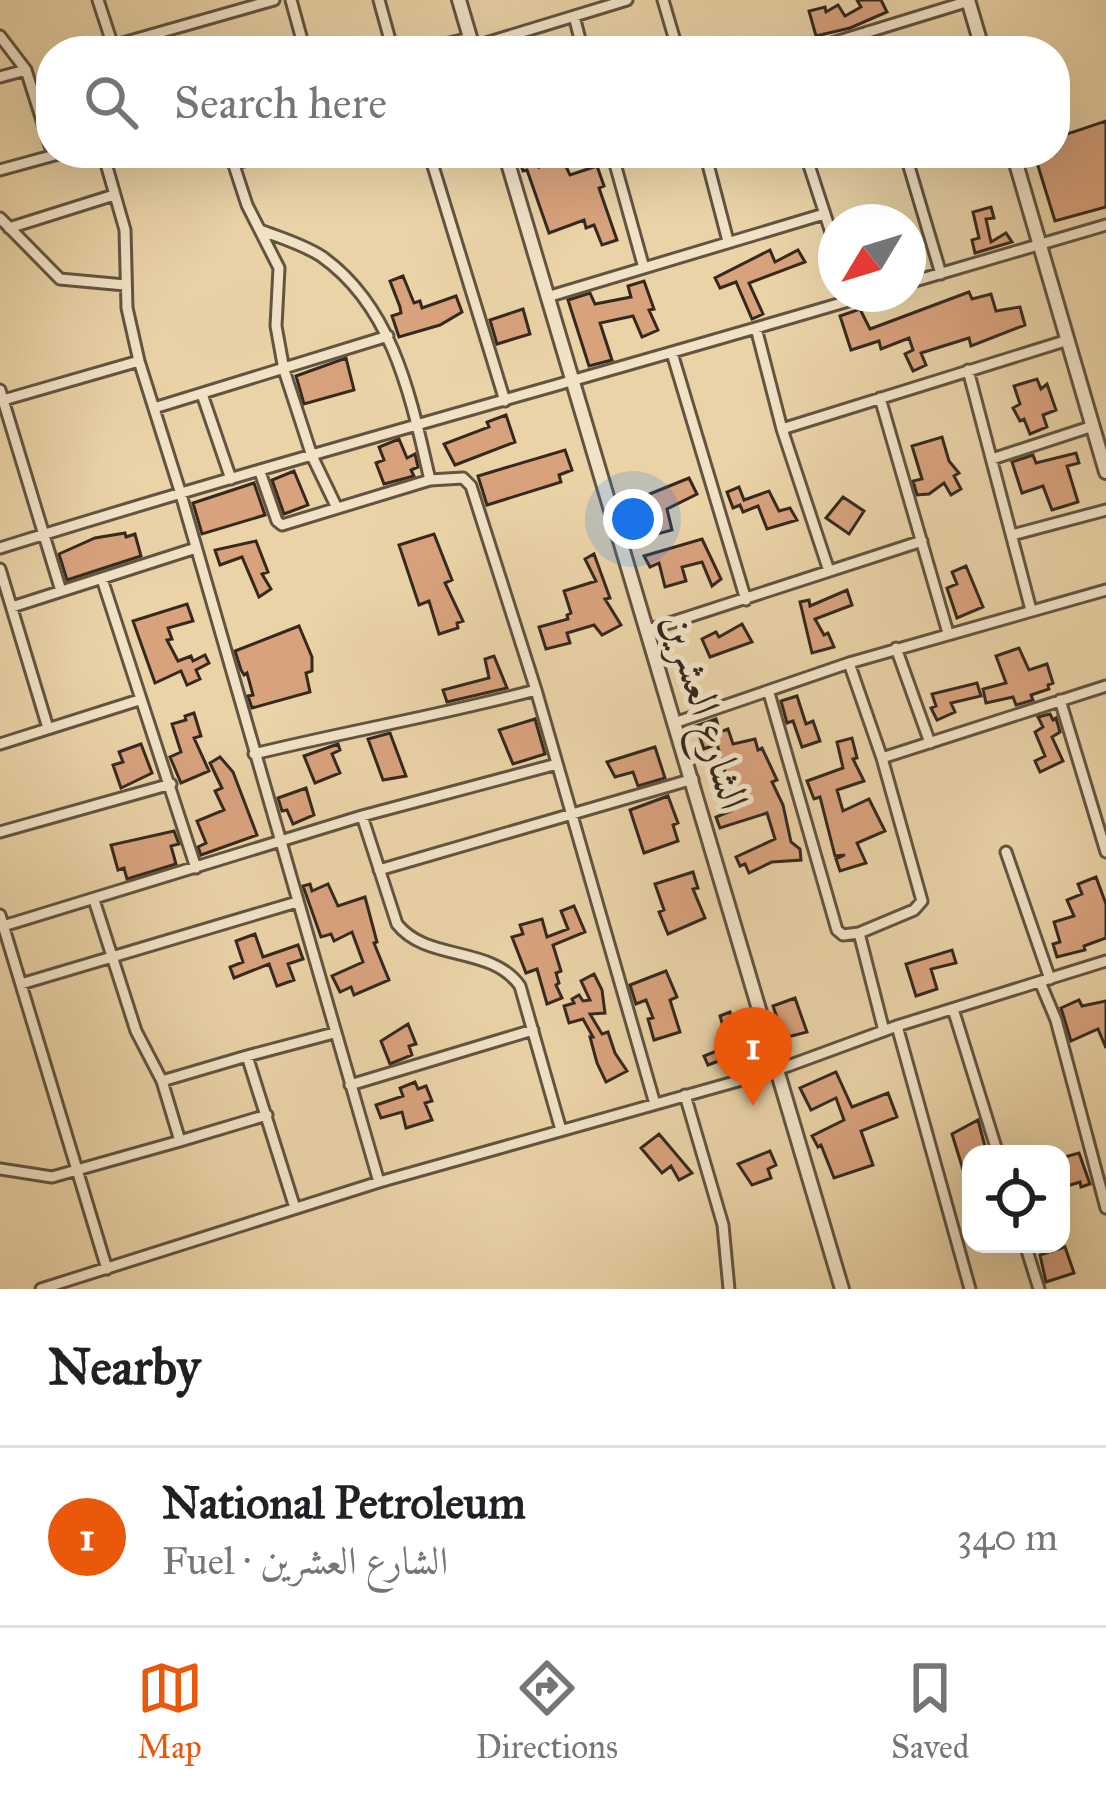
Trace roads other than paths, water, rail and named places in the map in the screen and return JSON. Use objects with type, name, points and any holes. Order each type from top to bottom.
[{"type":"street","points":[[98,0],[109,36]]},
{"type":"street","points":[[153,36],[274,0]]},
{"type":"street","points":[[291,0],[301,36]]},
{"type":"street","points":[[379,0],[389,36]]},
{"type":"street","points":[[460,0],[470,36]]},
{"type":"street","points":[[504,36],[627,0]]},
{"type":"street","points":[[663,0],[674,36]]},
{"type":"street","points":[[854,36],[969,1],[979,36]]},
{"type":"street","points":[[574,16],[579,36]]},
{"type":"street","points":[[867,32],[868,36]]},
{"type":"street","points":[[0,36],[26,70],[36,99]]},
{"type":"street","points":[[0,77],[26,70]]},
{"type":"street","points":[[0,170],[36,159]]},
{"type":"street","points":[[107,168],[127,245],[125,285],[139,362],[379,1182]]},
{"type":"street","points":[[235,168],[279,268],[276,326],[284,370],[312,456],[337,508]]},
{"type":"street","points":[[434,168],[506,401]]},
{"type":"street","name":"الشارع العشرين","points":[[509,168],[842,1289]]},
{"type":"street","points":[[616,168],[644,268]]},
{"type":"street","points":[[709,168],[728,241]]},
{"type":"street","points":[[810,168],[821,204]]},
{"type":"street","points":[[909,168],[941,274]]},
{"type":"street","points":[[1017,168],[1106,472]]},
{"type":"street","points":[[9,228],[115,195]]},
{"type":"street","points":[[548,297],[818,216]]},
{"type":"street","points":[[0,218],[60,279],[125,285]]},
{"type":"street","points":[[926,278],[1106,225]]},
{"type":"street","points":[[260,230],[302,246],[335,268],[377,314],[418,425],[430,480]]},
{"type":"street","points":[[0,548],[180,491],[573,383],[818,308]]},
{"type":"street","points":[[756,328],[782,429],[829,571]]},
{"type":"street","points":[[154,407],[388,336]]},
{"type":"street","points":[[782,429],[1068,340]]},
{"type":"street","points":[[672,353],[746,601]]},
{"type":"street","points":[[61,591],[1,397],[139,362]]},
{"type":"street","points":[[968,370],[1031,610]]},
{"type":"street","points":[[202,394],[230,479]]},
{"type":"street","points":[[880,398],[948,633]]},
{"type":"street","points":[[992,459],[1093,426]]},
{"type":"street","points":[[260,472],[280,524],[430,480],[463,478],[471,486],[536,690],[655,1104]]},
{"type":"street","points":[[1012,535],[1106,510]]},
{"type":"street","points":[[648,630],[922,541]]},
{"type":"street","points":[[12,607],[196,548]]},
{"type":"street","points":[[0,569],[48,728]]},
{"type":"street","points":[[102,579],[196,868]]},
{"type":"street","points":[[676,722],[896,648],[1106,590]]},
{"type":"street","points":[[896,648],[930,742]]},
{"type":"street","points":[[769,693],[837,930],[843,935],[859,933],[914,910],[922,902],[882,758],[849,663]]},
{"type":"street","points":[[882,758],[1106,686]]},
{"type":"street","points":[[254,754],[390,722],[444,715],[536,690]]},
{"type":"street","points":[[0,744],[139,700]]},
{"type":"street","points":[[1060,700],[1106,852]]},
{"type":"street","points":[[107,1269],[1,923],[94,900],[362,816],[557,764]]},
{"type":"street","points":[[379,870],[693,779]]},
{"type":"street","points":[[0,832],[171,784]]},
{"type":"street","points":[[362,816],[398,924],[407,936],[490,963],[515,978],[561,1130]]},
{"type":"street","points":[[1006,852],[1106,1208]]},
{"type":"street","points":[[94,900],[136,1030],[162,1081],[180,1141]]},
{"type":"street","points":[[21,984],[297,902]]},
{"type":"street","points":[[859,933],[884,1031]]},
{"type":"street","points":[[41,1289],[379,1182],[777,1070],[897,1026],[1106,961]]},
{"type":"street","points":[[953,1009],[995,1145]]},
{"type":"street","points":[[897,1026],[970,1289]]},
{"type":"street","points":[[350,1085],[533,1030]]},
{"type":"street","points":[[162,1081],[334,1033]]},
{"type":"street","points":[[247,1056],[295,1208]]},
{"type":"street","points":[[685,1095],[723,1225],[729,1289]]},
{"type":"street","points":[[0,1169],[34,1177],[76,1172],[267,1115]]},
{"type":"street","points":[[1028,1253],[1039,1289]]},
{"type":"place","name":"National Petroleum","points":[[753,1106]]}]
